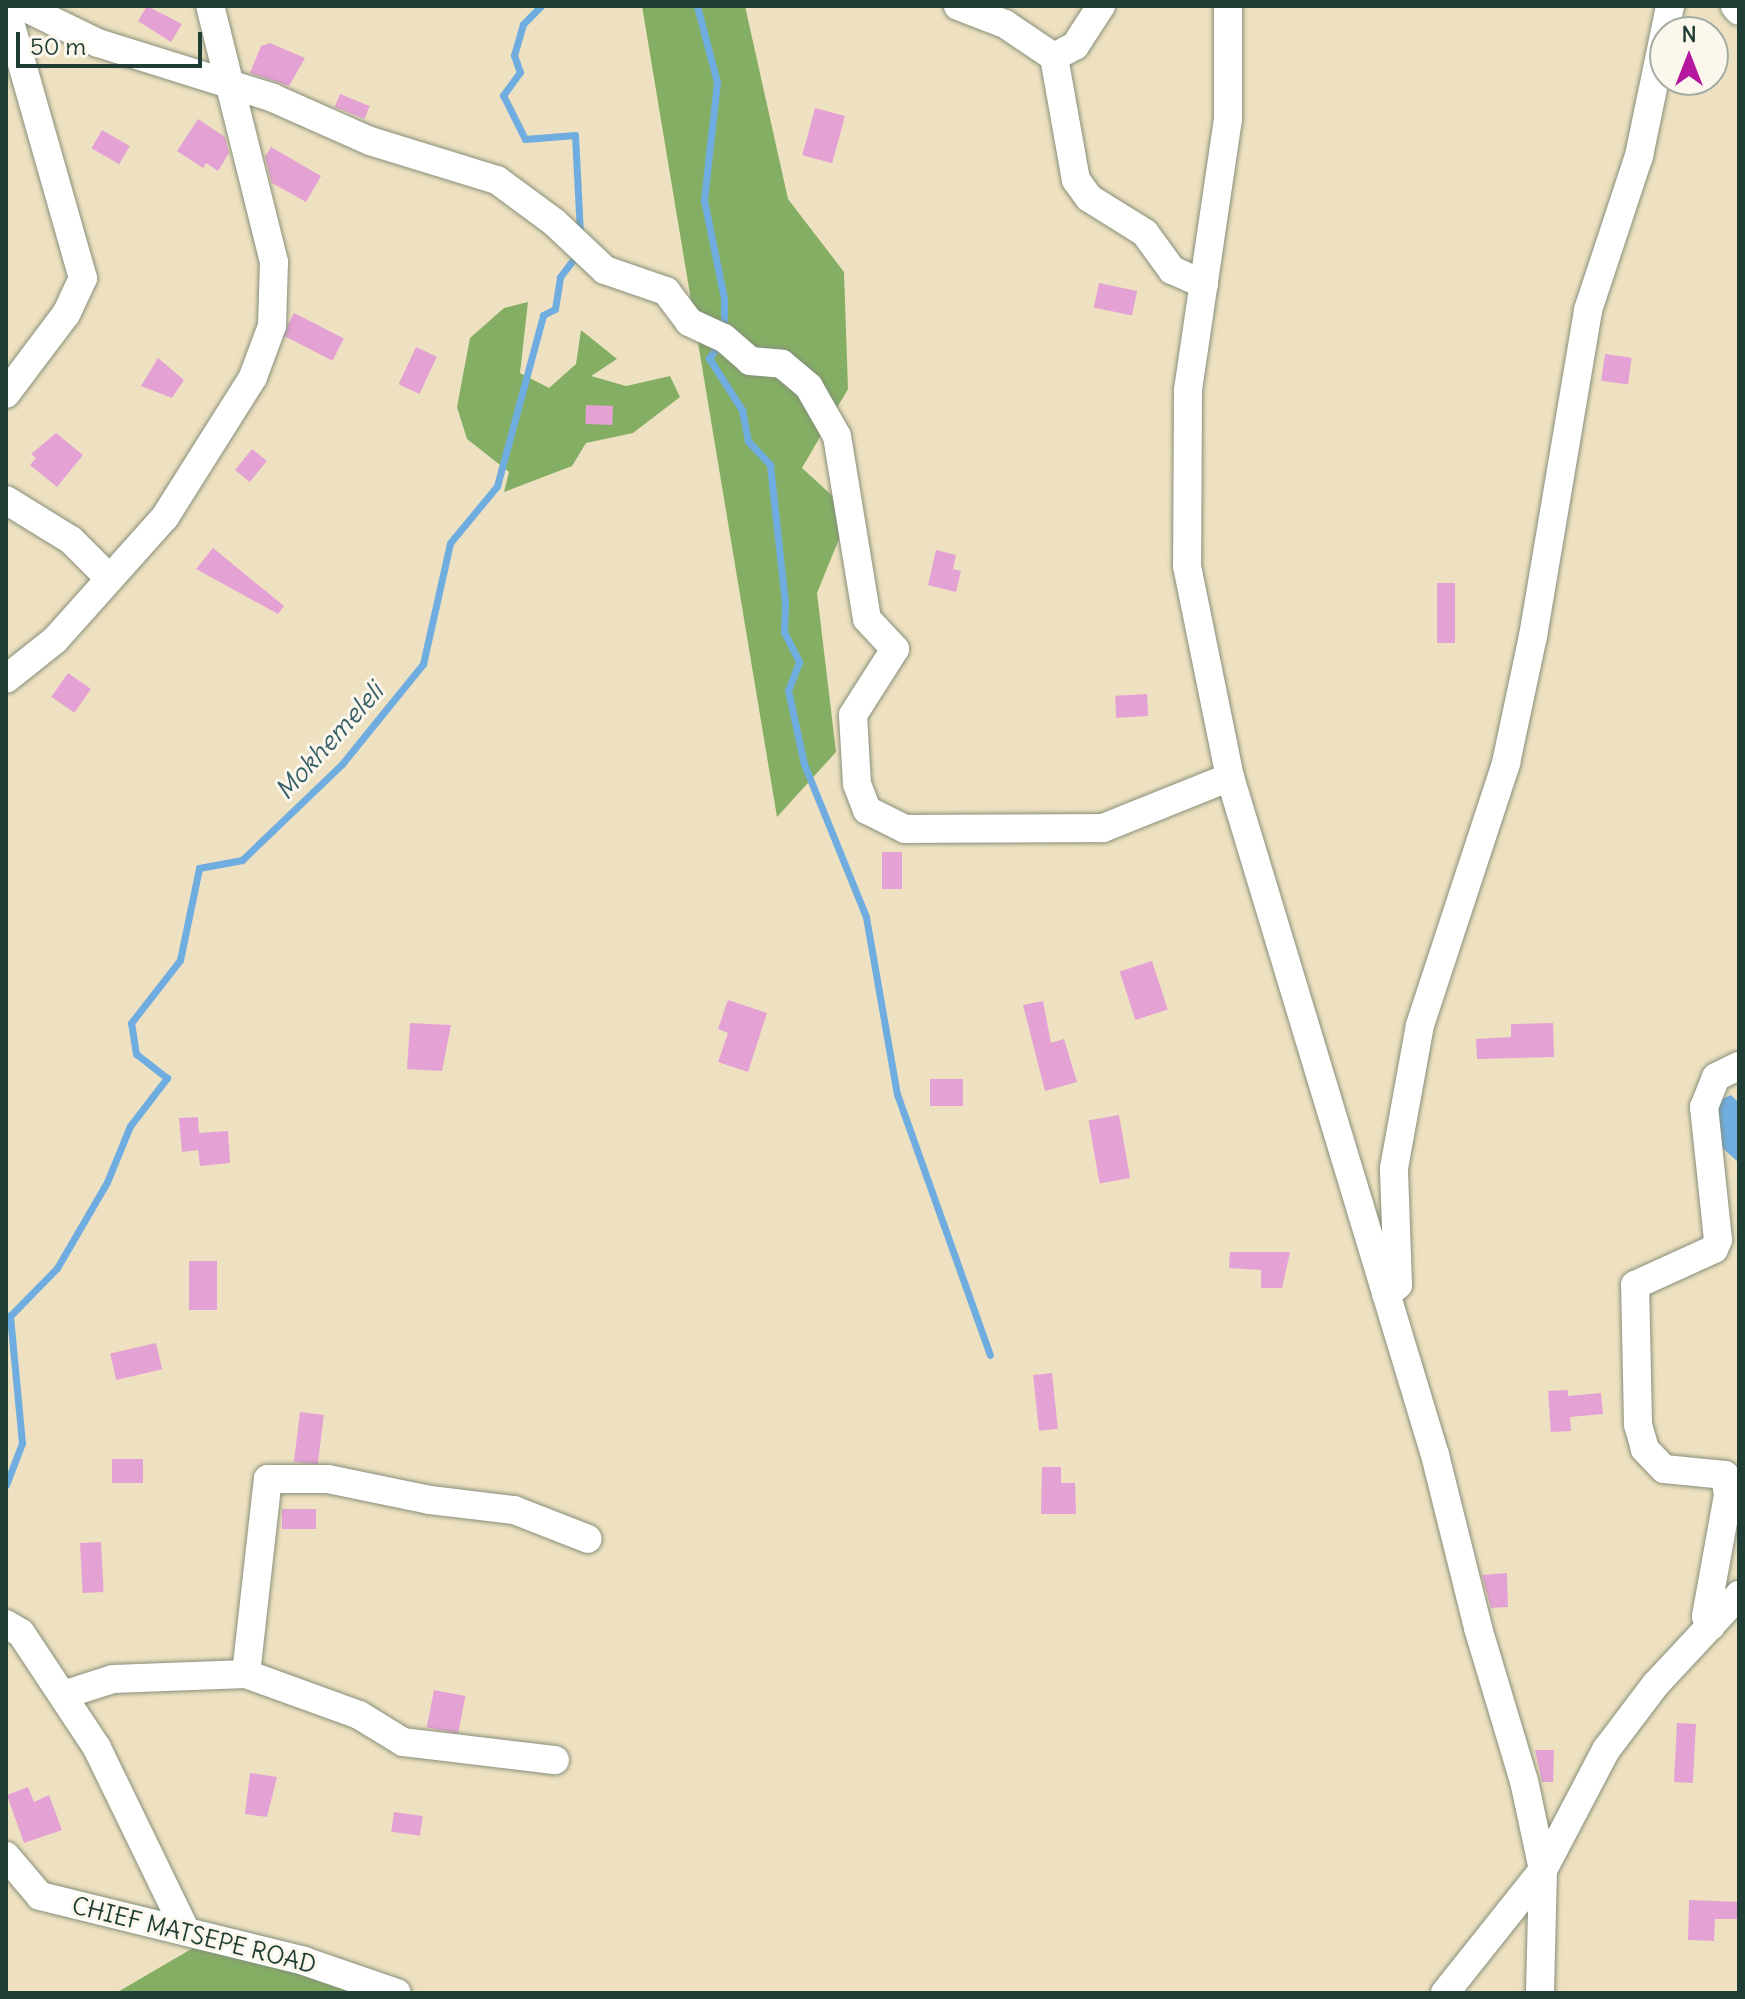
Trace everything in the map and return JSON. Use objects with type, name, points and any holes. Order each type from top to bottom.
[{"type":"street","points":[[22,6],[98,43],[334,122],[370,141],[497,180],[554,222],[605,270],[666,291],[689,322],[724,338],[750,361],[782,364],[809,387],[837,436],[867,619],[895,649],[853,715],[857,784],[867,810],[905,829],[1103,828],[1230,777]]},
{"type":"street","points":[[6,679],[55,640],[108,577],[165,517],[253,377],[272,326],[274,262],[249,178],[231,86],[210,6]]},
{"type":"street","points":[[958,6],[1005,24],[1054,57],[1076,180],[1089,198],[1145,233],[1172,270],[1204,284]]},
{"type":"street","points":[[1054,57],[1075,46],[1101,6]]},
{"type":"street","points":[[1228,6],[1228,119],[1188,391],[1187,566],[1230,777],[1386,1294],[1524,1781],[1543,1870],[1540,1993]]},
{"type":"street","points":[[1386,1294],[1398,1285],[1394,1168],[1420,1025],[1506,763],[1533,636],[1588,310],[1639,156],[1670,6]]},
{"type":"street","points":[[6,8],[20,106],[83,278],[66,314],[6,394]]},
{"type":"street","points":[[6,500],[71,540],[108,577]]},
{"type":"street","points":[[1711,1626],[1706,1616],[1722,1537],[1725,1475],[1664,1469],[1645,1449],[1638,1424],[1635,1285],[1714,1249],[1718,1240],[1704,1107],[1716,1077],[1739,1066]]},
{"type":"street","points":[[246,1674],[268,1479],[328,1479],[430,1500],[514,1510],[588,1539]]},
{"type":"street","points":[[1445,1993],[1543,1870],[1606,1750],[1656,1684],[1739,1595]]},
{"type":"street","points":[[6,1624],[21,1633],[97,1748],[186,1931]]},
{"type":"street","points":[[63,1695],[113,1679],[246,1674],[359,1715],[403,1742],[555,1760]]},
{"type":"street","name":"CHIEF MATSEPE ROAD","points":[[6,1856],[40,1896],[304,1961],[397,1993]]},
{"type":"green space","points":[[642,6],[745,6],[788,199],[844,272],[848,389],[802,468],[850,512],[817,593],[836,752],[777,817]]},
{"type":"green space","points":[[528,302],[520,373],[549,388],[576,364],[581,330],[617,359],[591,376],[626,386],[670,376],[680,397],[633,433],[586,443],[572,466],[504,492],[509,472],[467,439],[457,407],[470,338],[504,308]]},
{"type":"green space","points":[[205,1941],[363,1993],[116,1993]]},
{"type":"water","points":[[1731,1095],[1739,1103],[1737,1161],[1719,1145],[1715,1102]]},
{"type":"building","points":[[147,6],[182,24],[171,42],[138,21]]},
{"type":"building","points":[[270,43],[305,58],[289,86],[250,73],[261,46]]},
{"type":"building","points":[[340,94],[370,106],[364,119],[335,107]]},
{"type":"building","points":[[815,108],[845,116],[832,163],[802,155]]},
{"type":"building","points":[[198,119],[225,137],[229,153],[218,171],[206,163],[203,168],[177,151]]},
{"type":"building","points":[[102,130],[130,146],[119,164],[92,148]]},
{"type":"building","points":[[271,147],[321,176],[306,202],[272,183],[265,157]]},
{"type":"building","points":[[1099,283],[1137,291],[1132,316],[1094,307]]},
{"type":"building","points":[[294,313],[344,338],[333,361],[283,335]]},
{"type":"building","points":[[416,347],[437,357],[420,394],[399,384]]},
{"type":"building","points":[[1605,354],[1632,358],[1628,384],[1601,381]]},
{"type":"building","points":[[158,358],[184,380],[172,398],[141,386]]},
{"type":"building","points":[[586,405],[613,406],[612,425],[585,424]]},
{"type":"building","points":[[56,433],[83,455],[57,487],[30,465],[36,458],[31,454]]},
{"type":"building","points":[[252,449],[267,461],[250,482],[235,470]]},
{"type":"building","points":[[213,548],[284,606],[278,614],[196,569]]},
{"type":"building","points":[[936,550],[956,555],[953,569],[961,571],[956,592],[928,585]]},
{"type":"building","points":[[1437,583],[1455,583],[1455,643],[1437,643]]},
{"type":"building","points":[[68,673],[91,689],[74,713],[51,697]]},
{"type":"building","points":[[1147,694],[1148,716],[1116,718],[1115,696]]},
{"type":"building","points":[[882,852],[902,852],[902,889],[882,889]]},
{"type":"building","points":[[1152,961],[1168,1010],[1135,1020],[1120,972]]},
{"type":"building","points":[[728,1000],[767,1013],[748,1072],[718,1062],[728,1033],[718,1029]]},
{"type":"building","points":[[1043,1001],[1051,1043],[1064,1039],[1077,1082],[1045,1091],[1023,1005]]},
{"type":"building","points":[[410,1023],[451,1025],[442,1071],[407,1069]]},
{"type":"building","points":[[1553,1023],[1554,1057],[1477,1059],[1476,1039],[1511,1037],[1511,1024]]},
{"type":"building","points":[[930,1079],[963,1079],[963,1106],[930,1106]]},
{"type":"building","points":[[1119,1115],[1130,1178],[1100,1183],[1088,1120]]},
{"type":"building","points":[[198,1117],[199,1133],[228,1131],[230,1163],[200,1166],[198,1150],[182,1152],[179,1118]]},
{"type":"building","points":[[1230,1252],[1290,1252],[1282,1288],[1261,1288],[1261,1270],[1229,1268]]},
{"type":"building","points":[[189,1261],[217,1261],[217,1310],[189,1310]]},
{"type":"building","points":[[156,1343],[162,1369],[116,1380],[110,1354]]},
{"type":"building","points":[[1052,1373],[1058,1429],[1039,1431],[1033,1375]]},
{"type":"building","points":[[1568,1390],[1568,1396],[1601,1393],[1603,1414],[1570,1417],[1571,1431],[1551,1432],[1548,1391]]},
{"type":"building","points":[[300,1412],[324,1415],[318,1465],[294,1462]]},
{"type":"building","points":[[112,1459],[143,1459],[143,1483],[112,1483]]},
{"type":"building","points":[[1042,1467],[1061,1467],[1061,1483],[1075,1483],[1076,1514],[1041,1514]]},
{"type":"building","points":[[282,1509],[316,1509],[316,1529],[282,1529]]},
{"type":"building","points":[[101,1542],[104,1592],[83,1593],[80,1543]]},
{"type":"building","points":[[1507,1573],[1508,1607],[1491,1608],[1482,1575]]},
{"type":"building","points":[[434,1690],[465,1696],[458,1733],[427,1727]]},
{"type":"building","points":[[1677,1723],[1696,1724],[1693,1783],[1674,1782]]},
{"type":"building","points":[[1535,1750],[1554,1750],[1553,1782],[1542,1782]]},
{"type":"building","points":[[250,1773],[277,1777],[267,1817],[245,1814]]},
{"type":"building","points":[[28,1787],[34,1802],[49,1795],[62,1830],[24,1843],[7,1795]]},
{"type":"building","points":[[394,1812],[423,1816],[420,1836],[391,1832]]},
{"type":"building","points":[[1689,1900],[1739,1902],[1739,1919],[1715,1919],[1714,1941],[1688,1940]]},
{"type":"waterway","name":"Mokhemeleli","points":[[541,6],[523,24],[514,55],[520,72],[503,95],[525,139],[575,135],[580,233]]},
{"type":"waterway","points":[[697,6],[717,82],[704,200],[724,298],[724,331]]},
{"type":"waterway","name":"Mokhemeleli","points":[[6,1485],[22,1443],[10,1316],[57,1268],[107,1182],[130,1126],[167,1078],[136,1054],[131,1023],[180,960],[199,868],[242,860],[342,764],[423,664],[450,543],[497,486],[543,315],[555,309],[560,277],[578,253]]},
{"type":"waterway","points":[[720,343],[709,358],[742,410],[748,441],[770,465],[785,603],[784,632],[799,662],[788,690],[804,764],[866,917],[897,1094],[990,1355]]}]
